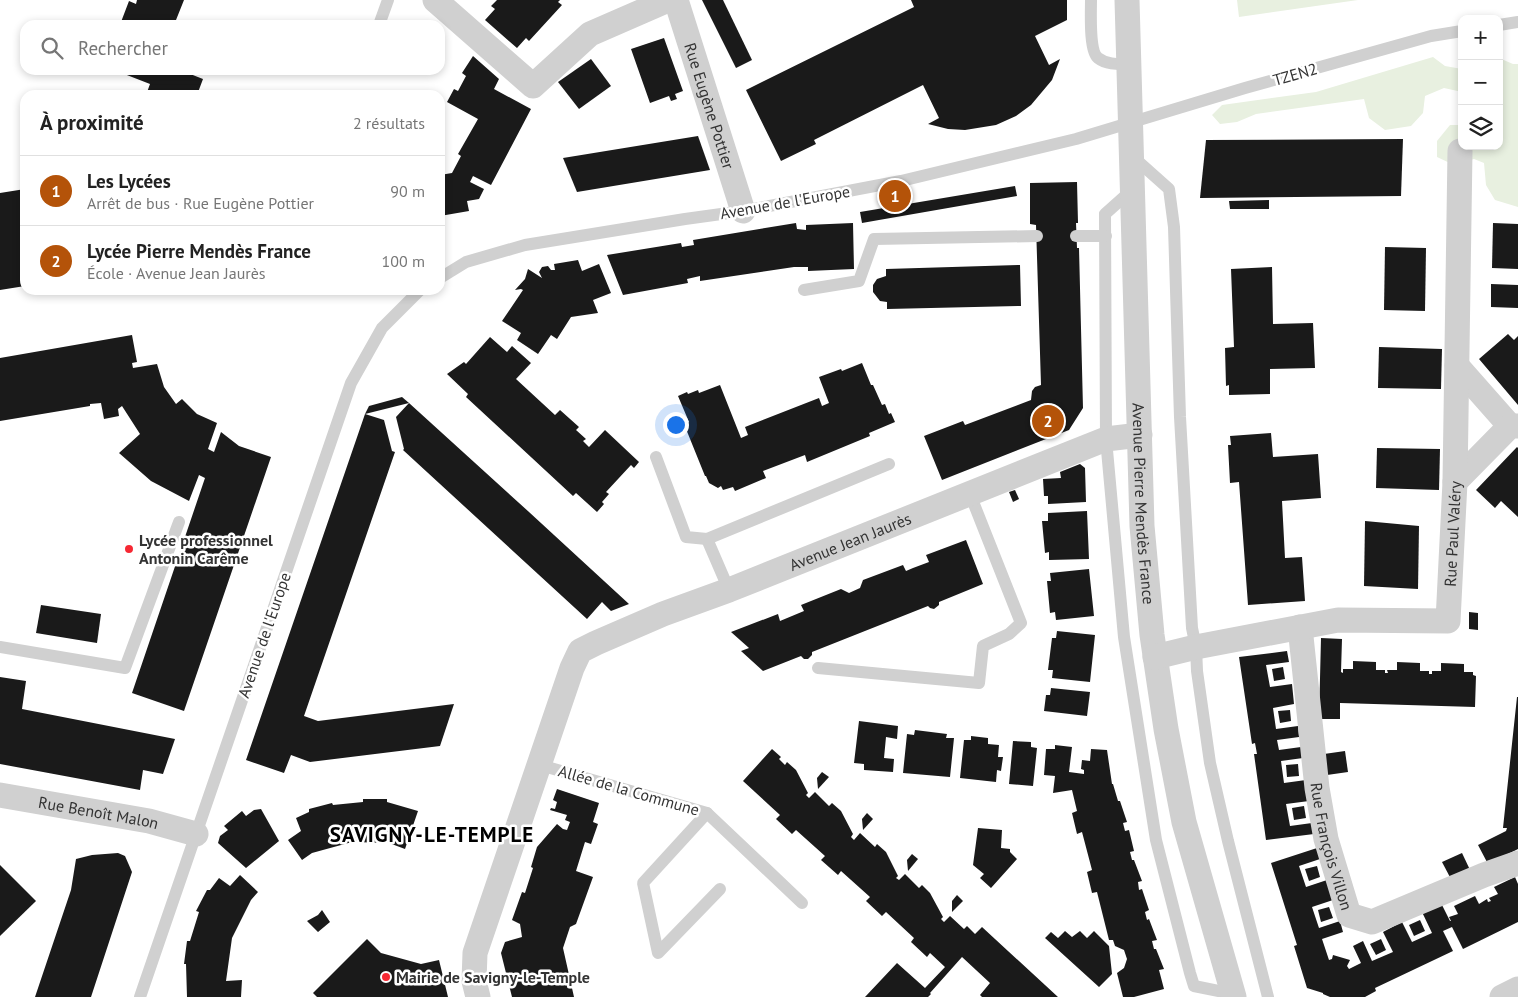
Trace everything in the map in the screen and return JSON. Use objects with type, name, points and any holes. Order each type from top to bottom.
[{"type":"street","points":[[449,4],[533,86],[590,34],[668,0]]},
{"type":"street","name":"Rue Eugène Pottier","points":[[676,0],[743,212]]},
{"type":"street","name":"Avenue Pierre Mendès France","points":[[1128,0],[1142,526],[1155,657],[1166,729],[1184,822],[1233,996]]},
{"type":"street","name":"Rue Paul Valéry","points":[[1155,657],[1196,647],[1338,620],[1448,621],[1455,482],[1460,151]]},
{"type":"street","points":[[1455,482],[1514,426],[1457,366]]},
{"type":"street","name":"Avenue Jean Jaurès","points":[[476,989],[475,953],[572,668],[580,651],[663,614],[729,590],[1106,439],[1140,435]]},
{"type":"street","name":"Rue François Villon","points":[[1300,627],[1317,788],[1326,839],[1349,915],[1372,922],[1484,875],[1518,863]]},
{"type":"street","name":"Rue Benoît Malon","points":[[0,795],[149,821],[196,834]]},
{"type":"street","points":[[1502,997],[1518,990]]},
{"type":"lane","points":[[381,20],[388,0]]},
{"type":"lane","points":[[1091,0],[1093,49],[1096,57],[1105,62],[1129,64]]},
{"type":"lane","points":[[1503,24],[1518,22]]},
{"type":"lane","name":"TZEN2","points":[[1131,123],[1245,88],[1412,41],[1458,32]]},
{"type":"lane","name":"Avenue de l'Europe","points":[[445,275],[466,262],[525,245],[686,219],[743,212],[900,181],[1076,139],[1131,123]]},
{"type":"lane","points":[[1132,156],[1169,189],[1174,227],[1180,417],[1192,628],[1196,647],[1197,671],[1210,763],[1232,858],[1268,997]]},
{"type":"lane","points":[[1133,189],[1105,214],[1106,439],[1124,637],[1156,840],[1194,986],[1233,996]]},
{"type":"lane","points":[[804,290],[859,281],[874,239],[1037,236]]},
{"type":"lane","points":[[1076,236],[1106,236]]},
{"type":"lane","name":"Avenue de l'Europe","points":[[140,997],[351,382],[382,328],[415,295]]},
{"type":"lane","points":[[656,457],[686,537],[707,539],[889,464]]},
{"type":"lane","points":[[818,668],[979,683],[984,646],[1009,634],[1021,623],[970,494]]},
{"type":"lane","points":[[0,647],[125,668],[179,522]]},
{"type":"lane","points":[[707,539],[729,590]]},
{"type":"lane","name":"Allée de la Commune","points":[[540,765],[707,813],[802,903]]},
{"type":"lane","points":[[707,813],[643,883],[658,953],[720,889]]},
{"type":"green space","points":[[1237,0],[1358,0],[1239,17]]},
{"type":"green space","points":[[1433,57],[1445,66],[1458,68],[1458,91],[1444,88],[1425,96],[1423,113],[1411,126],[1385,130],[1369,118],[1364,99],[1256,114],[1237,122],[1220,124],[1212,115],[1222,105],[1316,92]]},
{"type":"green space","points":[[1503,60],[1518,64],[1518,207],[1495,200],[1486,185],[1484,163],[1474,159],[1454,165],[1437,157],[1437,141],[1450,125],[1458,125],[1458,150],[1503,150]]},
{"type":"building","points":[[137,0],[184,0],[176,20],[122,20],[129,1],[136,4]]},
{"type":"building","points":[[497,0],[560,0],[558,2],[562,5],[529,41],[526,38],[517,48],[485,20],[495,9],[491,6]]},
{"type":"building","points":[[702,0],[723,0],[752,60],[736,68]]},
{"type":"building","points":[[911,0],[1067,0],[1067,20],[1035,36],[1049,65],[1060,59],[1052,80],[1031,105],[1016,116],[996,125],[965,130],[948,129],[928,124],[939,118],[923,85],[814,140],[816,144],[781,161],[746,90],[914,7]]},
{"type":"building","points":[[664,38],[683,91],[675,94],[677,99],[671,101],[669,96],[650,103],[631,49]]},
{"type":"building","points":[[473,56],[499,79],[494,89],[531,109],[491,185],[473,176],[470,182],[484,189],[479,199],[467,201],[469,211],[445,215],[445,174],[452,173],[461,156],[458,154],[478,119],[447,102],[454,89],[458,91],[466,76],[462,73]]},
{"type":"building","points":[[591,59],[611,86],[579,109],[558,82]]},
{"type":"building","points":[[127,75],[193,75],[203,79],[199,90],[148,90],[150,84]]},
{"type":"building","points":[[698,136],[710,170],[577,192],[563,158]]},
{"type":"building","points":[[1403,139],[1401,196],[1200,198],[1206,140]]},
{"type":"building","points":[[1077,182],[1078,223],[1076,223],[1077,248],[1079,248],[1083,408],[1069,430],[942,480],[924,436],[963,421],[965,425],[1031,400],[1032,391],[1035,387],[1041,385],[1036,225],[1030,224],[1030,183]]},
{"type":"building","points":[[1015,186],[1017,196],[862,223],[860,212]]},
{"type":"building","points":[[20,190],[20,287],[0,290],[0,193]]},
{"type":"building","points":[[1269,200],[1269,209],[1230,209],[1229,201]]},
{"type":"building","points":[[796,223],[797,229],[806,230],[806,225],[853,223],[854,269],[808,271],[808,267],[794,267],[700,281],[700,276],[687,279],[688,283],[623,295],[607,255],[681,243],[682,247],[694,245],[693,240]]},
{"type":"building","points":[[1493,223],[1518,224],[1518,269],[1492,268]]},
{"type":"building","points":[[1385,247],[1426,248],[1425,311],[1384,310]]},
{"type":"building","points":[[578,260],[582,271],[599,264],[611,293],[593,300],[598,313],[571,317],[557,339],[551,335],[538,354],[517,340],[521,333],[502,321],[523,290],[515,290],[525,279],[528,269],[542,278],[539,272],[542,267],[548,266],[551,270],[555,270],[554,264]]},
{"type":"building","points":[[1020,265],[1021,306],[887,309],[887,302],[880,301],[873,292],[873,285],[877,279],[886,276],[886,269]]},
{"type":"building","points":[[1272,267],[1273,324],[1313,323],[1315,368],[1270,369],[1270,394],[1229,395],[1229,385],[1226,386],[1225,348],[1234,347],[1231,269]]},
{"type":"building","points":[[1491,284],[1518,285],[1518,308],[1491,307]]},
{"type":"building","points":[[1508,334],[1514,340],[1518,336],[1518,405],[1479,359]]},
{"type":"building","points":[[132,335],[137,362],[132,363],[133,368],[157,364],[164,387],[176,404],[182,399],[197,414],[217,423],[208,449],[214,452],[221,432],[239,446],[271,457],[184,711],[132,693],[205,478],[199,475],[189,501],[151,481],[119,453],[140,434],[122,406],[118,409],[119,416],[104,419],[101,403],[0,421],[0,358]]},
{"type":"building","points":[[490,337],[507,352],[512,346],[531,363],[516,379],[555,415],[560,410],[579,427],[576,430],[586,439],[583,441],[589,447],[605,430],[639,462],[634,468],[631,465],[606,492],[609,494],[597,512],[576,493],[573,496],[466,397],[468,394],[447,374],[464,362],[466,364]]},
{"type":"building","points":[[1379,347],[1442,349],[1441,389],[1378,388]]},
{"type":"building","points":[[862,363],[882,405],[885,404],[895,422],[869,433],[870,436],[807,462],[805,455],[763,471],[766,478],[735,491],[733,487],[723,490],[721,486],[718,488],[709,483],[684,424],[689,422],[678,396],[698,390],[699,393],[720,385],[741,438],[748,435],[745,427],[819,398],[822,406],[829,403],[819,377]]},
{"type":"building","points":[[402,397],[409,403],[365,414],[369,406]]},
{"type":"building","points":[[409,403],[629,604],[611,611],[602,602],[587,619],[403,450],[396,417]]},
{"type":"building","points":[[365,414],[384,420],[392,451],[395,452],[304,716],[318,721],[454,704],[440,746],[310,762],[291,755],[284,773],[246,760]]},
{"type":"building","points":[[1271,433],[1273,457],[1318,454],[1321,498],[1282,501],[1285,558],[1302,557],[1305,601],[1248,605],[1239,482],[1230,483],[1228,445],[1231,445],[1230,436]]},
{"type":"building","points":[[1517,447],[1518,517],[1501,501],[1495,508],[1476,490]]},
{"type":"building","points":[[1377,448],[1440,449],[1439,490],[1376,488]]},
{"type":"building","points":[[1080,464],[1085,468],[1086,502],[1048,504],[1048,496],[1044,496],[1043,479],[1061,478],[1060,472]]},
{"type":"building","points":[[1015,490],[1019,499],[1013,502],[1009,492]]},
{"type":"building","points":[[1087,511],[1089,559],[1049,560],[1049,552],[1045,553],[1042,521],[1048,521],[1048,513]]},
{"type":"building","points":[[1365,521],[1419,526],[1418,589],[1364,586]]},
{"type":"building","points":[[966,540],[983,584],[939,602],[939,605],[934,609],[928,606],[812,652],[808,659],[804,659],[801,656],[763,671],[741,651],[749,648],[731,632],[778,614],[780,621],[804,611],[801,605],[841,589],[849,593],[860,588],[863,580],[903,565],[906,571],[929,562],[926,555]]},
{"type":"building","points":[[1089,569],[1094,616],[1056,620],[1055,612],[1050,613],[1047,581],[1051,581],[1050,573]]},
{"type":"building","points":[[41,605],[101,614],[97,643],[36,633]]},
{"type":"building","points":[[1469,612],[1478,613],[1478,630],[1469,629]]},
{"type":"building","points":[[1057,631],[1095,635],[1090,682],[1052,678],[1053,670],[1048,670],[1052,638],[1056,638]]},
{"type":"building","points":[[1321,638],[1342,639],[1341,672],[1343,673],[1343,669],[1353,669],[1353,661],[1376,662],[1376,670],[1385,670],[1385,673],[1388,673],[1387,670],[1397,670],[1397,662],[1420,663],[1420,671],[1429,671],[1429,674],[1432,674],[1432,671],[1441,671],[1441,663],[1464,664],[1464,672],[1473,672],[1473,675],[1476,676],[1475,707],[1340,703],[1340,719],[1319,719]]},
{"type":"building","points":[[1287,651],[1289,662],[1266,665],[1270,687],[1292,684],[1294,704],[1273,708],[1276,729],[1298,726],[1299,737],[1277,740],[1279,750],[1301,747],[1303,758],[1281,761],[1284,783],[1306,780],[1309,801],[1286,804],[1290,826],[1312,823],[1314,834],[1266,840],[1254,754],[1257,754],[1255,743],[1252,744],[1239,657]]},
{"type":"building","points":[[1283,667],[1285,679],[1274,681],[1272,669]]},
{"type":"building","points":[[0,677],[26,681],[22,709],[175,739],[163,774],[143,770],[140,790],[0,764]]},
{"type":"building","points":[[1051,688],[1090,692],[1087,716],[1044,711],[1046,695],[1050,695]]},
{"type":"building","points":[[1517,697],[1518,849],[1488,864],[1478,845],[1506,831],[1507,828],[1503,828]]},
{"type":"building","points":[[1290,710],[1291,721],[1280,723],[1278,711]]},
{"type":"building","points":[[859,721],[898,726],[897,739],[886,737],[884,758],[894,759],[893,772],[864,770],[864,764],[854,763]]},
{"type":"building","points":[[915,730],[947,734],[946,738],[954,738],[950,777],[903,773],[907,734],[914,735]]},
{"type":"building","points":[[971,736],[988,738],[988,744],[999,745],[998,757],[1003,757],[1001,771],[997,770],[996,782],[960,778],[964,740],[971,740]]},
{"type":"building","points":[[1013,741],[1031,742],[1031,747],[1037,748],[1033,786],[1009,784]]},
{"type":"building","points":[[1055,745],[1072,747],[1069,772],[1084,774],[1084,770],[1081,769],[1082,760],[1090,761],[1091,749],[1107,750],[1112,784],[1127,822],[1123,823],[1125,831],[1129,830],[1134,851],[1130,852],[1132,860],[1134,860],[1142,881],[1138,882],[1139,890],[1142,889],[1149,910],[1145,912],[1147,920],[1149,919],[1157,940],[1152,941],[1154,949],[1156,949],[1164,969],[1159,970],[1164,989],[1134,997],[1123,997],[1117,973],[1124,968],[1127,959],[1124,950],[1115,946],[1113,940],[1109,940],[1097,892],[1092,893],[1087,872],[1092,870],[1082,832],[1077,834],[1072,813],[1077,811],[1072,790],[1053,793],[1055,776],[1044,775],[1046,749],[1055,749]]},
{"type":"building","points":[[772,749],[781,757],[779,759],[785,765],[787,762],[796,770],[809,798],[815,792],[829,806],[832,803],[841,811],[853,834],[851,837],[854,840],[860,833],[875,847],[877,844],[886,852],[898,876],[896,878],[899,880],[905,874],[919,888],[922,885],[930,893],[944,922],[950,916],[964,929],[967,926],[975,934],[982,927],[1058,997],[982,997],[980,995],[990,983],[962,957],[928,997],[865,997],[897,963],[925,988],[945,967],[930,953],[927,957],[911,942],[914,938],[886,912],[882,916],[866,901],[870,897],[841,871],[838,875],[821,860],[825,856],[796,830],[792,834],[776,819],[780,815],[743,781]]},
{"type":"building","points":[[1345,751],[1348,772],[1327,775],[1324,754]]},
{"type":"building","points":[[1298,764],[1299,776],[1287,777],[1286,765]]},
{"type":"building","points":[[822,772],[829,777],[818,789],[817,778]]},
{"type":"building","points":[[557,789],[599,803],[593,822],[598,824],[591,844],[585,842],[576,871],[593,877],[576,924],[570,927],[563,948],[574,997],[512,997],[501,953],[505,942],[522,937],[520,924],[512,920],[522,892],[525,893],[537,847],[557,824],[567,830],[570,822],[565,820],[567,815],[550,810],[551,808],[555,809],[557,802],[553,800]]},
{"type":"building","points":[[363,799],[387,799],[387,802],[418,811],[405,849],[389,843],[352,842],[312,853],[302,860],[288,840],[301,831],[296,818],[309,812],[309,809],[332,803],[333,805],[363,802]]},
{"type":"building","points":[[1304,806],[1306,818],[1294,820],[1292,808]]},
{"type":"building","points":[[261,809],[279,841],[246,868],[218,843],[220,836],[228,830],[224,826],[242,811],[246,816],[254,810]]},
{"type":"building","points":[[867,813],[873,819],[863,830],[862,819]]},
{"type":"building","points":[[978,828],[1002,830],[1001,848],[1010,849],[1010,852],[1017,859],[991,888],[980,878],[984,874],[973,865]]},
{"type":"building","points":[[1317,848],[1320,859],[1299,866],[1306,887],[1327,880],[1333,900],[1312,907],[1319,928],[1340,921],[1343,932],[1322,939],[1329,960],[1332,959],[1333,955],[1350,960],[1347,966],[1349,969],[1361,963],[1353,946],[1363,941],[1372,961],[1393,952],[1383,932],[1402,922],[1412,942],[1432,933],[1422,912],[1441,903],[1451,921],[1449,917],[1458,914],[1454,906],[1475,896],[1479,904],[1487,899],[1488,902],[1491,901],[1489,898],[1498,894],[1494,887],[1515,877],[1518,884],[1518,922],[1463,949],[1452,927],[1443,931],[1453,951],[1375,988],[1376,991],[1365,997],[1330,997],[1307,988],[1294,946],[1297,945],[1271,863]]},
{"type":"building","points":[[118,853],[125,856],[132,872],[91,997],[35,997],[71,890],[76,859],[92,855]]},
{"type":"building","points":[[1462,853],[1471,872],[1452,881],[1442,862]]},
{"type":"building","points":[[912,854],[918,859],[908,871],[907,860]]},
{"type":"building","points":[[0,865],[36,901],[0,936]]},
{"type":"building","points":[[1317,866],[1320,877],[1309,881],[1305,869]]},
{"type":"building","points":[[240,875],[258,892],[251,900],[232,938],[226,981],[242,980],[241,997],[187,997],[186,964],[184,964],[187,941],[190,941],[199,912],[196,911],[207,890],[210,890],[219,878],[230,886]]},
{"type":"building","points":[[957,895],[963,901],[952,912],[952,901]]},
{"type":"building","points":[[1329,907],[1333,918],[1321,922],[1318,910]]},
{"type":"building","points":[[322,910],[330,922],[318,932],[307,921],[318,915]]},
{"type":"building","points":[[1420,920],[1425,931],[1414,936],[1409,925]]},
{"type":"building","points":[[1065,931],[1072,937],[1080,931],[1087,938],[1094,931],[1109,946],[1112,974],[1099,987],[1045,938],[1051,932],[1058,938]]},
{"type":"building","name":"Mairie de Savigny-le-Temple","points":[[367,939],[381,953],[421,964],[439,960],[448,997],[317,997],[313,993]]},
{"type":"building","points":[[1381,939],[1386,950],[1376,955],[1370,944]]},
{"type":"place","name":"Les Lycées","points":[[895,196]]},
{"type":"place","name":"Lycée Pierre Mendès France","points":[[1048,421]]},
{"type":"place","name":"Lycée professionnel Antonin Carême","points":[[129,549]]},
{"type":"place","name":"Mairie de Savigny-le-Temple","points":[[386,977]]},
{"type":"district","name":"SAVIGNY-LE-TEMPLE","points":[[432,835]]}]
